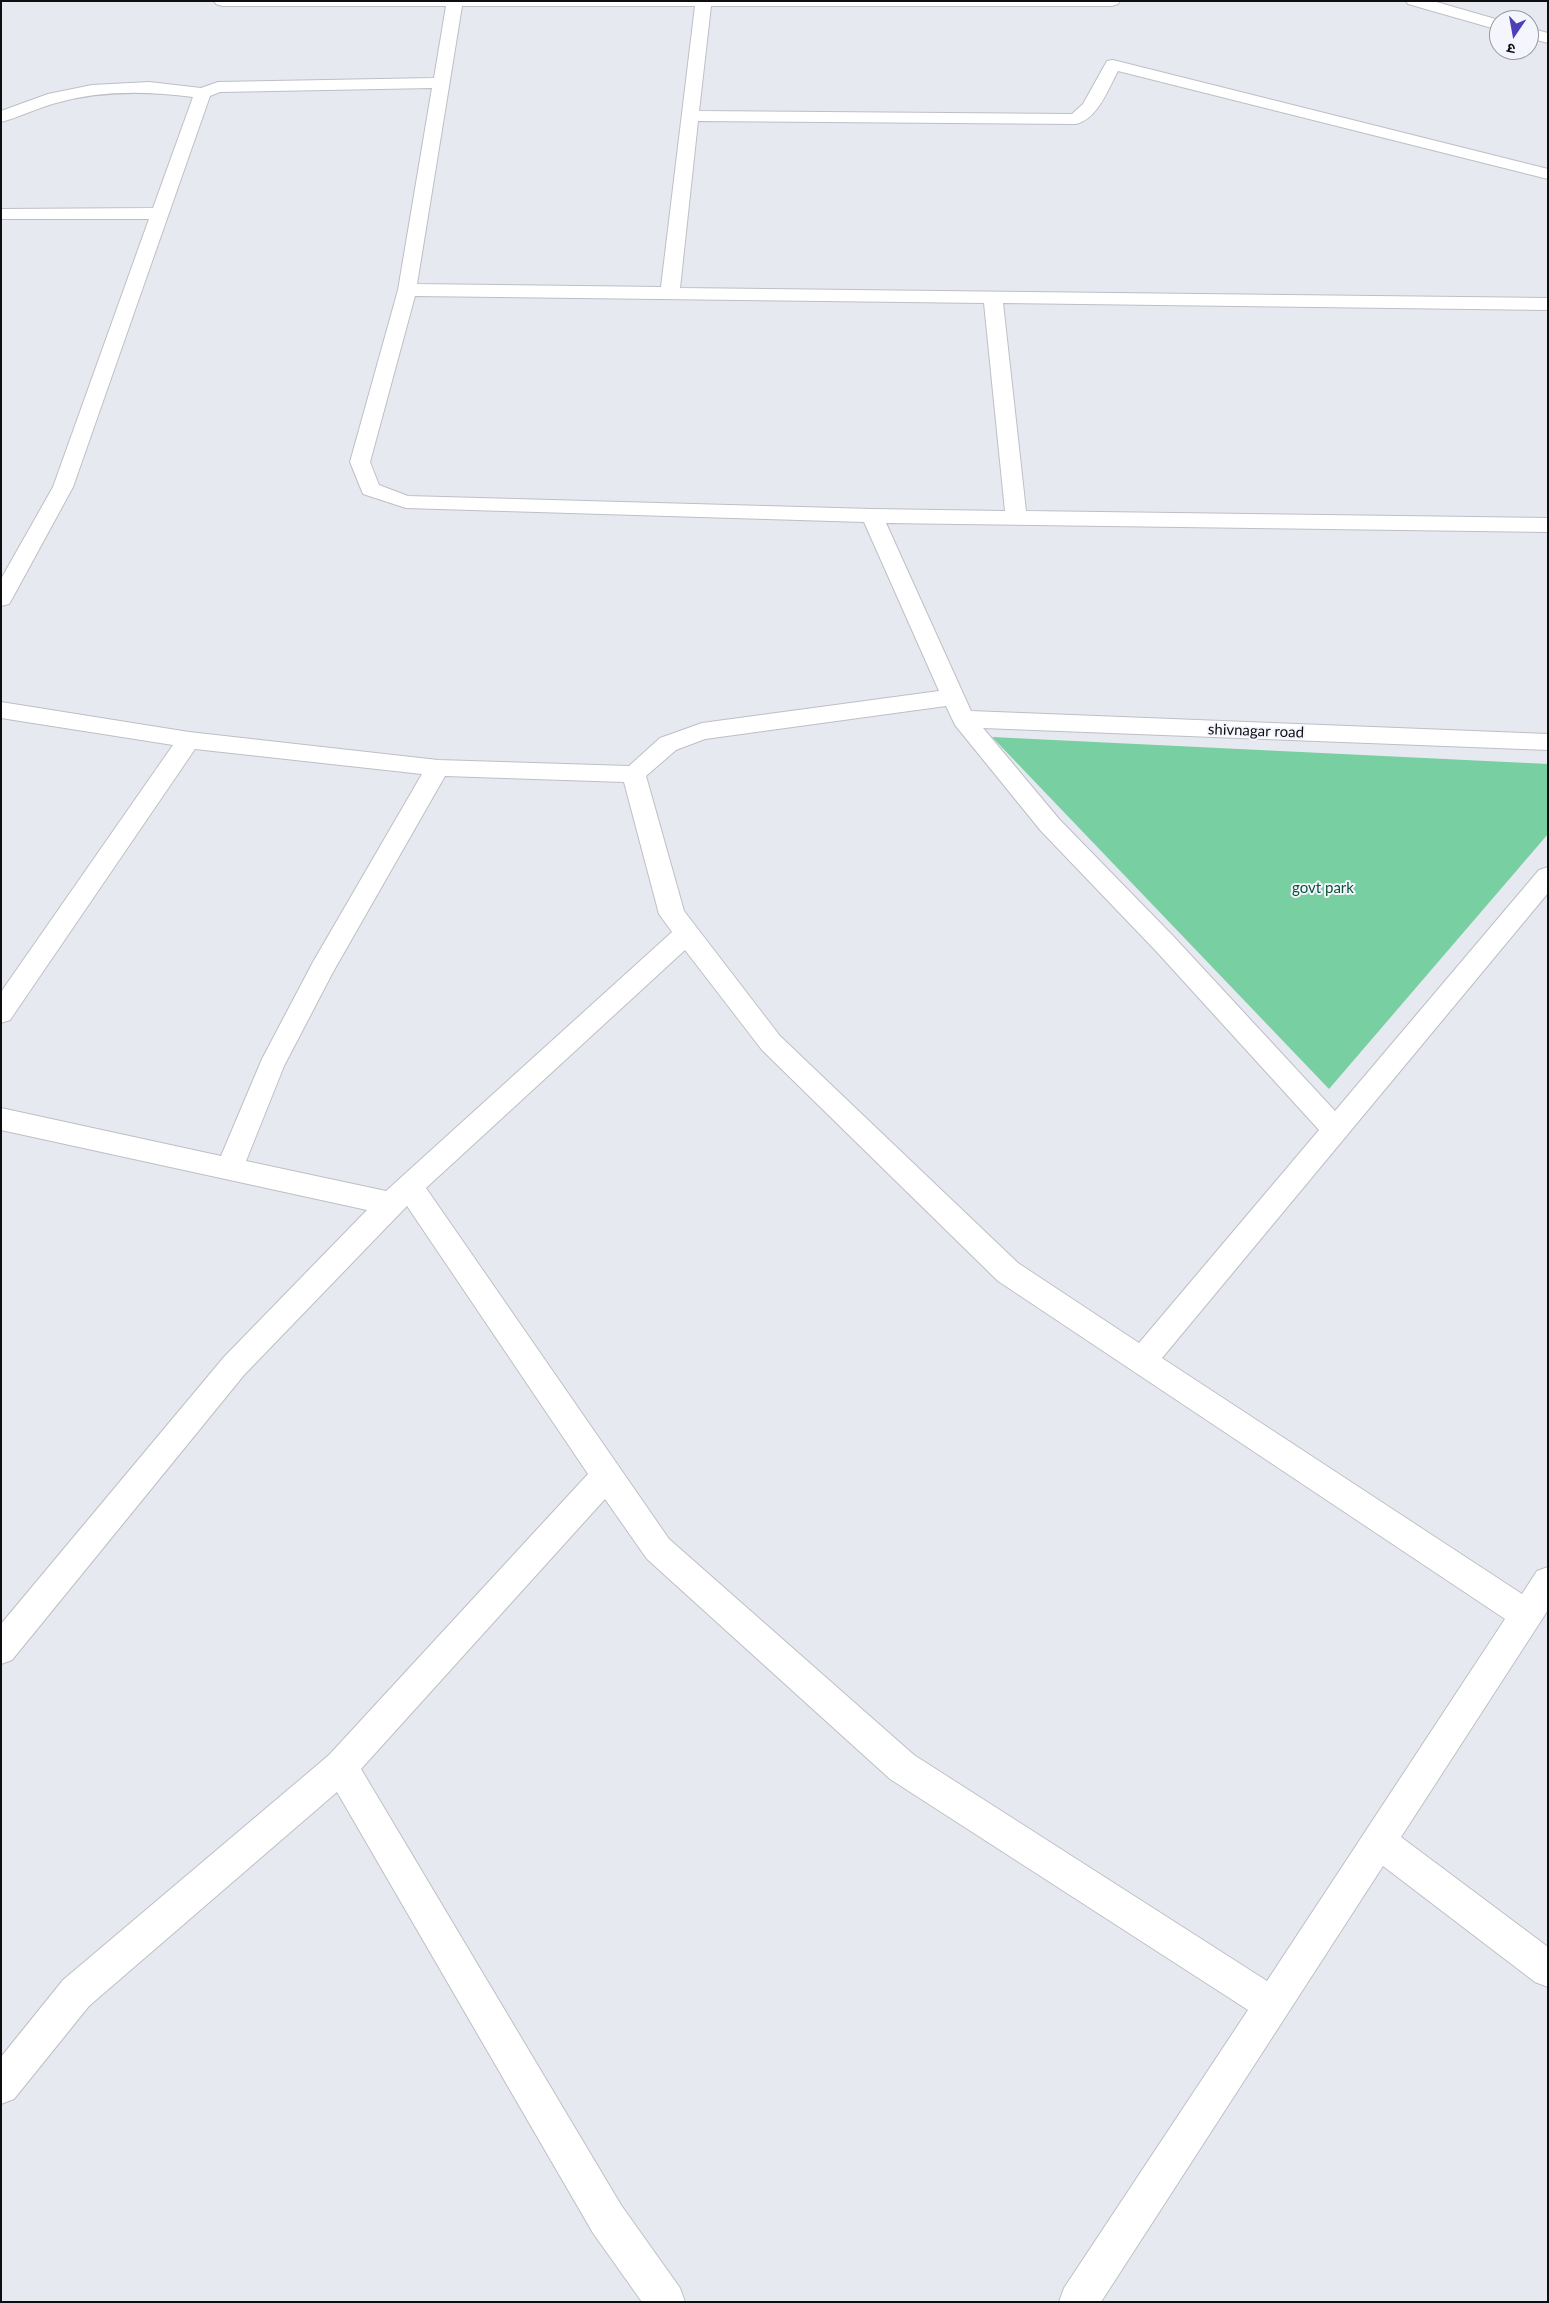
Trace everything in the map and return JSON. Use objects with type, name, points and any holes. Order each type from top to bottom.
[{"type":"street","points":[[222,1],[703,3],[1112,1]]},
{"type":"street","points":[[1414,1],[1489,22]]},
{"type":"street","points":[[455,2],[407,290],[360,462],[370,489],[406,502],[872,516],[1548,525]]},
{"type":"street","points":[[670,294],[703,3]]},
{"type":"street","points":[[690,116],[1076,119],[1090,107],[1113,65],[1548,174]]},
{"type":"street","points":[[1,117],[54,99],[102,89],[149,87],[203,93],[218,87],[441,83]]},
{"type":"street","points":[[1,599],[10,569],[63,487],[203,93]]},
{"type":"street","points":[[1,214],[161,213]]},
{"type":"street","points":[[407,290],[1548,304]]},
{"type":"street","points":[[993,297],[1016,518]]},
{"type":"street","points":[[872,516],[963,719],[1050,824],[1165,944],[1336,1130]]},
{"type":"street","points":[[1,710],[189,740],[438,768],[634,774],[668,744],[702,731],[953,697]]},
{"type":"street","name":"shivnagar road","points":[[963,719],[1548,742]]},
{"type":"street","points":[[1,1013],[189,740]]},
{"type":"street","points":[[229,1169],[271,1066],[317,978],[438,768]]},
{"type":"street","points":[[634,774],[672,914],[771,1043],[1008,1272],[1526,1615]]},
{"type":"street","points":[[1142,1361],[1548,876]]},
{"type":"street","points":[[1,1649],[234,1366],[400,1195],[687,933]]},
{"type":"street","points":[[1,1119],[229,1169],[400,1195],[658,1550],[902,1767],[1271,2004]]},
{"type":"street","points":[[1,2086],[76,1993],[341,1767],[606,1476]]},
{"type":"street","points":[[1078,2302],[1548,1582]]},
{"type":"street","points":[[341,1767],[607,2219],[666,2302]]},
{"type":"street","points":[[1378,1841],[1548,1969]]},
{"type":"green space","name":"govt park","points":[[992,737],[1548,764],[1548,834],[1329,1089]]}]
